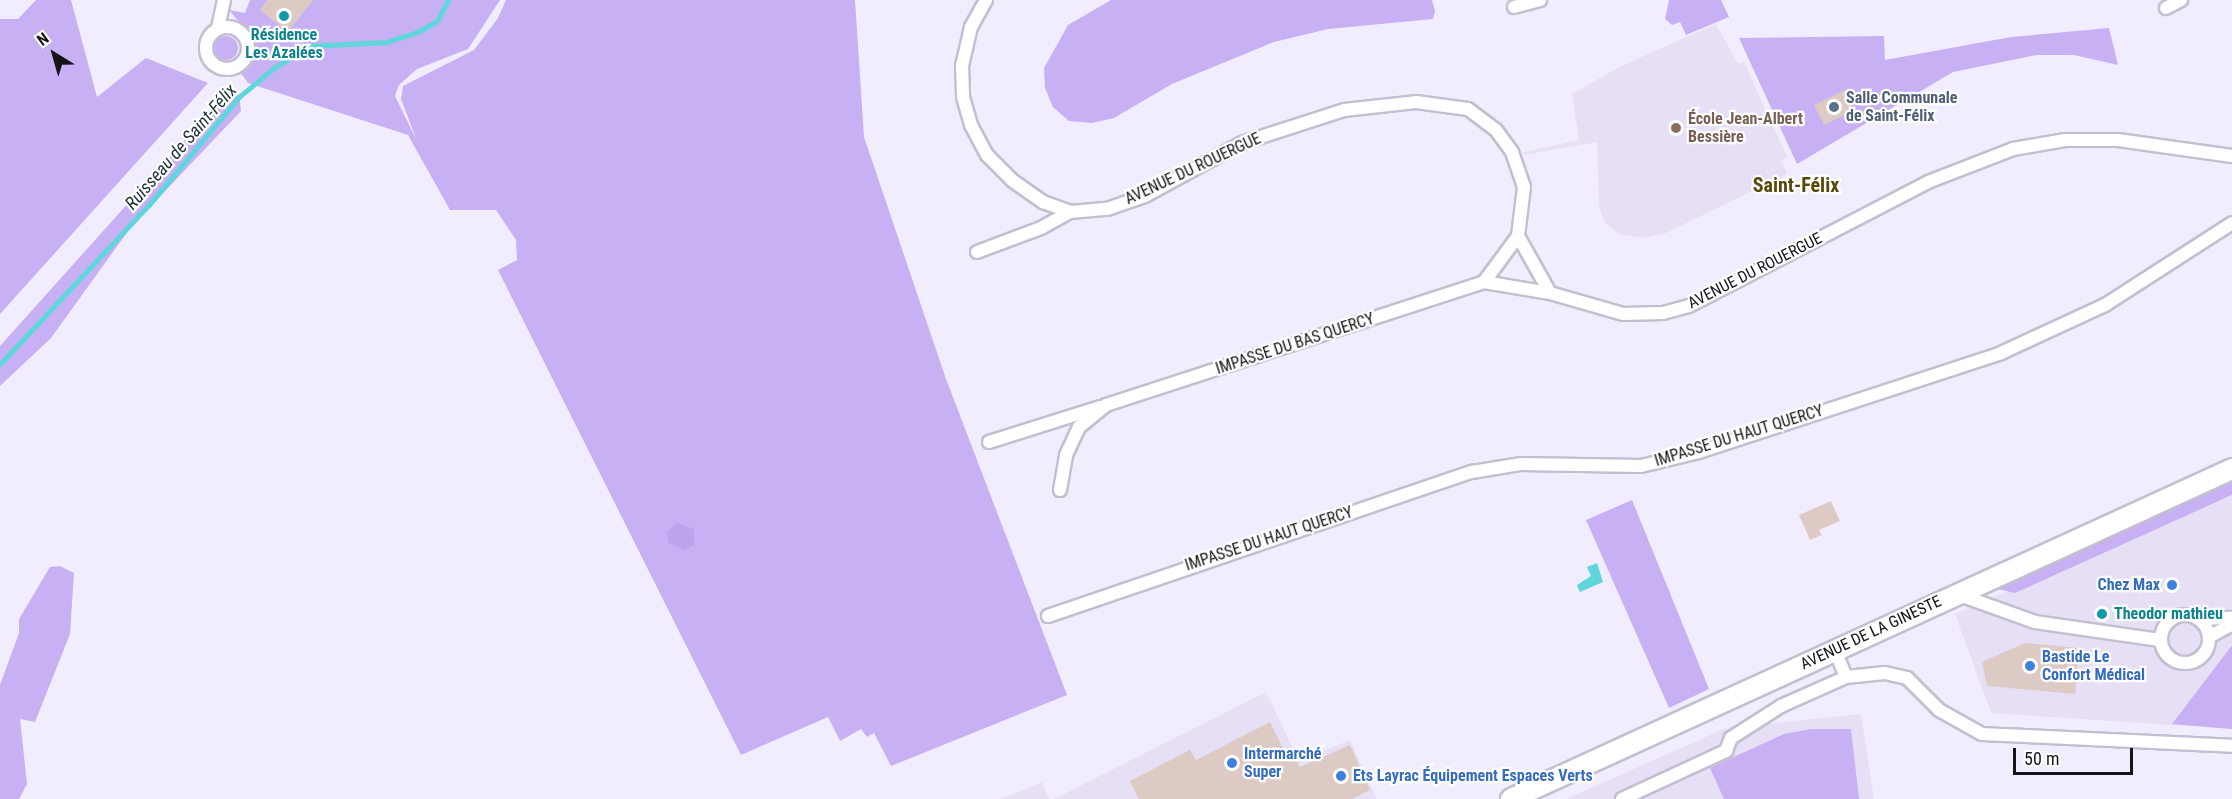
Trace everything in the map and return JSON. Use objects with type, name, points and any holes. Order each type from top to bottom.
[{"type":"main road","name":"AVENUE DE LA GINESTE","points":[[1511,799],[2232,469]]},
{"type":"street","points":[[218,28],[224,0]]},
{"type":"street","points":[[986,0],[971,27],[962,65],[963,97],[971,125],[987,155],[1013,182],[1070,212]]},
{"type":"street","points":[[1514,7],[1540,0]]},
{"type":"street","points":[[2166,8],[2181,0]]},
{"type":"street","name":"AVENUE DU ROUERGUE","points":[[1070,212],[1107,209],[1145,196],[1242,143],[1312,118],[1378,105],[1425,102],[1468,109],[1504,140],[1524,187],[1518,237]]},
{"type":"street","name":"AVENUE DU ROUERGUE","points":[[1550,293],[1623,314],[1663,313],[1689,306],[1928,182],[2013,149],[2065,140],[2118,140],[2232,156]]},
{"type":"street","points":[[977,252],[1041,228],[1070,212]]},
{"type":"street","name":"IMPASSE DU HAUT QUERCY","points":[[1048,616],[1472,472],[1521,464],[1641,466],[1699,452],[2001,353],[2104,305],[2232,224]]},
{"type":"street","points":[[1484,282],[1518,237],[1550,293]]},
{"type":"street","name":"IMPASSE DU BAS QUERCY","points":[[989,442],[1484,282],[1550,293]]},
{"type":"street","name":"IMPASSE DU BAS QUERCY","points":[[1060,490],[1066,455],[1079,427],[1106,405]]},
{"type":"street","points":[[1957,594],[2035,622],[2160,640]]},
{"type":"street","points":[[2199,619],[2209,637],[2205,652],[2187,663],[2166,655],[2160,640],[2170,619],[2185,614],[2199,619],[2232,618]]},
{"type":"street","points":[[2209,637],[2232,624]]},
{"type":"street","points":[[1836,650],[1846,677]]},
{"type":"street","points":[[1622,799],[1726,751],[1731,738],[1781,706],[1846,677],[1885,673],[1907,678],[1939,710],[1982,734],[2232,746]]},
{"type":"shaded area","points":[[36,0],[71,0],[97,97],[146,58],[208,83],[0,314],[0,19],[18,19]]},
{"type":"shaded area","points":[[250,0],[268,0],[260,10],[313,0],[500,0],[468,49],[417,69],[399,85],[395,96],[417,141],[401,99],[403,86],[474,50],[498,18],[506,0],[855,0],[864,137],[946,379],[1067,695],[891,766],[874,733],[867,737],[861,729],[840,741],[828,717],[741,755],[498,270],[517,260],[516,240],[496,210],[450,210],[408,135],[248,83],[240,72],[255,52],[253,39],[229,10],[245,13]]},
{"type":"shaded area","points":[[1111,0],[1432,0],[1435,11],[1433,19],[1328,29],[1274,42],[1172,84],[1114,118],[1092,123],[1069,121],[1053,107],[1045,88],[1044,68],[1068,25]]},
{"type":"shaded area","points":[[1669,0],[1721,0],[1729,17],[1686,35],[1680,22],[1672,25],[1665,19]]},
{"type":"shaded area","name":"École Jean-Albert Bessière","points":[[1716,24],[1738,64],[1744,62],[1787,157],[1781,160],[1787,174],[1666,233],[1644,238],[1619,234],[1605,223],[1599,207],[1597,142],[1524,155],[1524,152],[1579,140],[1572,94],[1621,66]]},
{"type":"shaded area","points":[[2109,28],[2118,65],[2074,55],[2037,55],[1953,72],[1797,164],[1739,38],[1884,36],[1885,60],[2011,37]]},
{"type":"shaded area","points":[[226,36],[234,40],[238,48],[234,56],[226,60],[218,56],[214,48],[218,40]]},
{"type":"shaded area","points":[[239,95],[241,111],[131,227],[51,338],[0,386],[0,346],[200,123],[228,96]]},
{"type":"shaded area","points":[[2232,480],[2232,495],[2015,593],[1993,588]]},
{"type":"shaded area","points":[[2232,496],[2232,729],[1991,713],[1955,614]]},
{"type":"shaded area","points":[[1632,500],[1709,689],[1669,708],[1586,520]]},
{"type":"shaded area","points":[[677,523],[694,529],[694,545],[685,550],[668,542],[667,532]]},
{"type":"shaded area","points":[[60,566],[74,573],[70,634],[35,722],[20,719],[27,784],[19,799],[0,799],[0,685],[19,633],[19,619],[50,567]]},
{"type":"shaded area","points":[[2232,646],[2232,729],[2172,724],[2230,648]]},
{"type":"shaded area","points":[[1266,692],[1299,761],[1350,740],[1377,799],[1054,799]]},
{"type":"shaded area","points":[[1861,714],[1874,799],[1566,799],[1726,728]]},
{"type":"shaded area","points":[[1811,729],[1851,729],[1859,799],[1724,799],[1710,768],[1784,734]]},
{"type":"shaded area","points":[[1042,782],[1049,799],[1000,799]]},
{"type":"water","points":[[1597,563],[1603,582],[1580,592],[1577,585],[1591,576],[1587,567]]},
{"type":"building","name":"Résidence Les Azalées","points":[[268,0],[313,0],[288,32],[260,10]]},
{"type":"building","name":"Salle Communale de Saint-Félix","points":[[1845,90],[1855,110],[1824,125],[1814,105]]},
{"type":"building","points":[[1831,501],[1840,521],[1819,530],[1822,535],[1810,540],[1799,515]]},
{"type":"building","name":"Bastide Le Confort Médical","points":[[2025,643],[2079,648],[2075,694],[1987,686],[1982,662]]},
{"type":"building","name":"Intermarché Super","points":[[1270,722],[1286,754],[1292,751],[1300,767],[1350,745],[1370,790],[1352,799],[1139,799],[1130,781],[1190,750],[1196,760]]},
{"type":"waterway","name":"Ruisseau de Saint-Félix","points":[[0,364],[149,205],[239,97],[274,68],[309,46],[387,42],[418,32],[437,21],[448,0]]},
{"type":"place","name":"Résidence Les Azalées","points":[[284,16]]},
{"type":"place","name":"Salle Communale de Saint-Félix","points":[[1834,107]]},
{"type":"place","name":"École Jean-Albert Bessière","points":[[1676,128]]},
{"type":"place","name":"Chez Max","points":[[2172,585]]},
{"type":"place","name":"Theodor mathieu","points":[[2102,614]]},
{"type":"place","name":"Bastide Le Confort Médical","points":[[2030,666]]},
{"type":"place","name":"Intermarché Super","points":[[1232,763]]},
{"type":"place","name":"Ets Layrac Équipement Espaces Verts","points":[[1341,776]]},
{"type":"district","name":"Saint-Félix","points":[[1796,185]]}]
